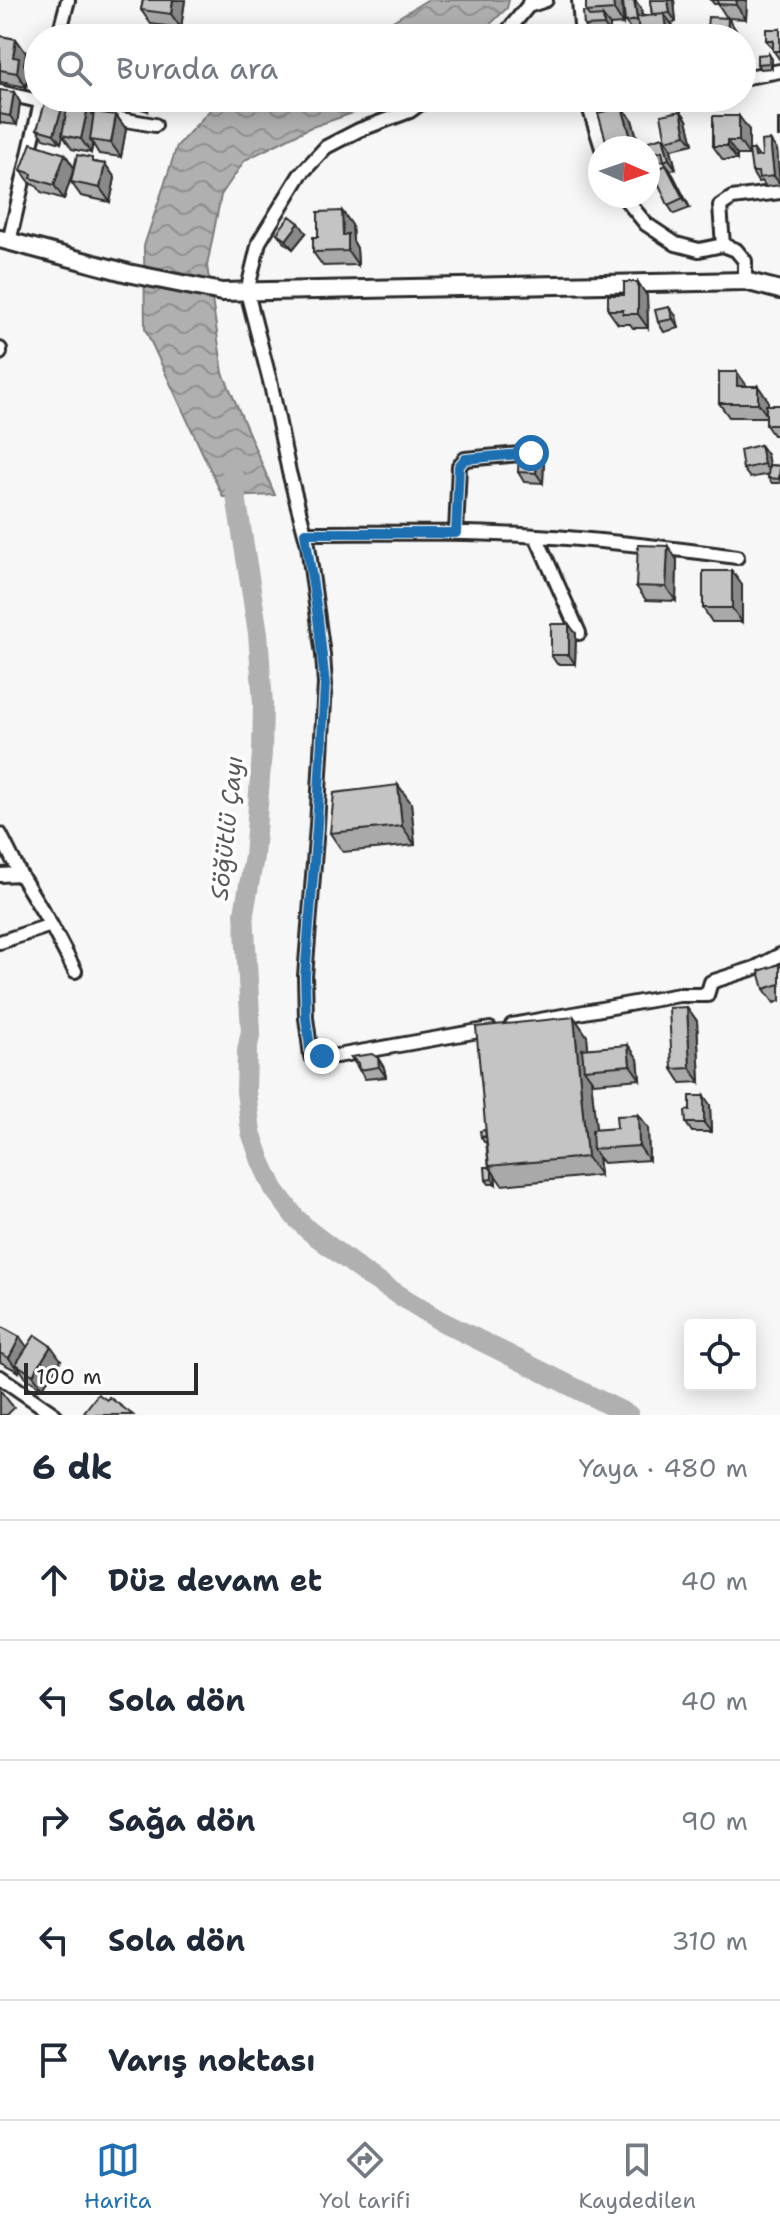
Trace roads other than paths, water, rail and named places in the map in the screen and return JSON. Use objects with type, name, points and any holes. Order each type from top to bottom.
[{"type":"main road","points":[[5,240],[128,273],[222,292],[745,281],[780,290]]},
{"type":"street","points":[[62,24],[68,0]]},
{"type":"street","points":[[513,24],[529,3],[546,0]]},
{"type":"street","points":[[579,0],[581,24]]},
{"type":"street","points":[[756,75],[780,71]]},
{"type":"street","points":[[0,92],[24,97]]},
{"type":"street","points":[[5,240],[38,112]]},
{"type":"street","points":[[96,112],[155,125]]},
{"type":"street","points":[[407,112],[359,130],[326,147],[300,175],[259,242],[247,292],[305,533],[325,684],[305,976],[311,1056],[337,1056],[679,995],[707,995],[711,982],[755,968],[780,955]]},
{"type":"street","points":[[592,112],[599,136]]},
{"type":"street","points":[[723,245],[720,206],[732,198],[780,192]]},
{"type":"street","points":[[633,208],[646,224],[676,244],[699,250],[723,245],[736,250],[745,261],[745,281]]},
{"type":"street","points":[[456,533],[459,466],[465,459],[531,453]]},
{"type":"street","points":[[305,533],[536,536],[638,544],[737,557]]},
{"type":"street","points":[[536,536],[579,633]]},
{"type":"street","points":[[0,834],[75,971]]},
{"type":"street","points":[[0,875],[20,874]]},
{"type":"street","points":[[0,942],[51,925]]},
{"type":"street","points":[[0,1377],[55,1415]]},
{"type":"water","points":[[427,0],[509,0],[507,8],[490,24],[388,24]]},
{"type":"water","points":[[208,112],[356,112],[309,128],[245,160],[221,195],[207,266],[223,373],[275,495],[223,497],[145,329],[144,246],[177,146]]},
{"type":"waterway","name":"Söğütlü Çayı","points":[[232,471],[258,633],[263,704],[254,857],[244,913],[251,1031],[246,1091],[251,1132],[261,1161],[274,1189],[295,1217],[367,1275],[439,1320],[629,1415]]}]
